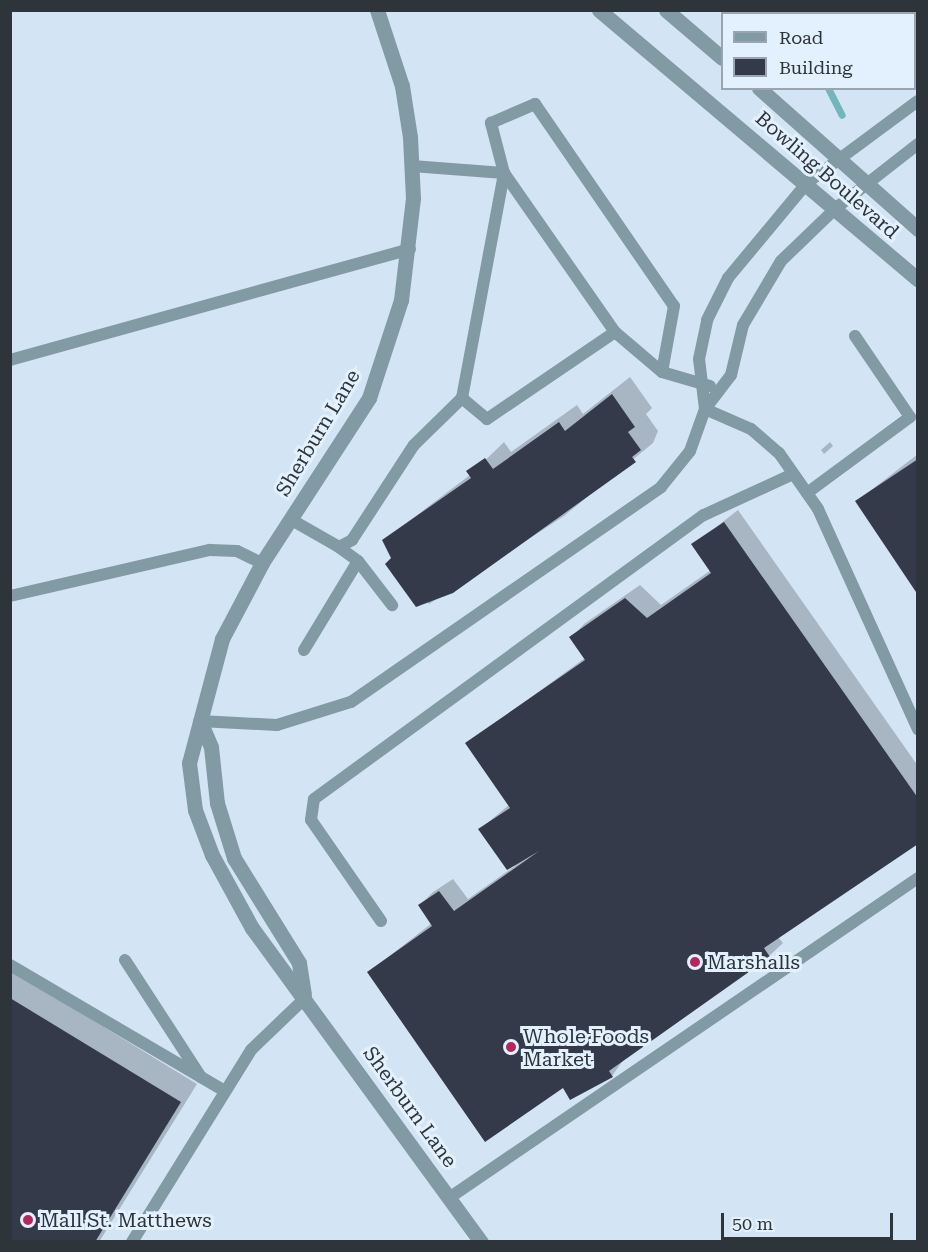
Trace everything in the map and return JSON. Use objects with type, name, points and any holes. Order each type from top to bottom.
[{"type":"street","name":"Sherburn Lane","points":[[377,10],[402,86],[412,166],[410,249],[388,350],[369,398],[262,563],[222,639],[189,763],[195,810],[212,855],[252,928],[481,1242]]},
{"type":"street","name":"Bowling Boulevard","points":[[598,10],[807,183],[918,280]]},
{"type":"street","points":[[666,10],[721,56]]},
{"type":"street","name":"Bowling Boulevard","points":[[761,90],[918,229]]},
{"type":"street","name":"Sherburn Lane","points":[[200,721],[211,747],[217,803],[234,858],[299,963],[305,998]]},
{"type":"lane","points":[[705,409],[699,359],[707,320],[728,278],[807,183],[918,100]]},
{"type":"lane","points":[[662,372],[674,306],[535,104],[491,123],[504,173],[615,332],[662,372],[721,388]]},
{"type":"lane","points":[[200,721],[277,725],[351,702],[661,487],[690,451],[705,409],[731,375],[743,325],[757,297],[781,261],[836,208],[918,144]]},
{"type":"lane","points":[[412,166],[504,173]]},
{"type":"lane","points":[[339,547],[352,540],[414,445],[462,398],[504,173]]},
{"type":"lane","points":[[10,360],[410,249]]},
{"type":"lane","points":[[462,398],[487,419],[615,332]]},
{"type":"lane","points":[[807,493],[910,417],[855,336]]},
{"type":"lane","points":[[705,409],[750,429],[793,474],[807,493],[918,729]]},
{"type":"lane","points":[[381,921],[311,819],[314,799],[704,515],[793,474]]},
{"type":"lane","points":[[290,519],[339,547],[358,561],[392,605]]},
{"type":"lane","points":[[10,596],[210,550],[237,551],[262,563]]},
{"type":"lane","points":[[304,650],[358,561]]},
{"type":"lane","points":[[449,1198],[918,878]]},
{"type":"lane","points":[[125,960],[201,1077]]},
{"type":"lane","points":[[10,965],[223,1090]]},
{"type":"lane","points":[[132,1242],[223,1090],[251,1050],[305,998]]},
{"type":"building","points":[[843,10],[918,10],[918,68],[916,12]]},
{"type":"building","points":[[612,394],[635,427],[628,432],[641,450],[632,457],[636,462],[453,593],[416,607],[385,564],[391,558],[382,540],[471,478],[466,471],[485,458],[493,469],[559,422],[565,431]]},
{"type":"building","points":[[918,459],[918,595],[855,501]]},
{"type":"building","points":[[724,522],[918,798],[918,844],[764,948],[770,957],[609,1071],[613,1077],[570,1100],[563,1088],[485,1142],[367,972],[432,926],[418,905],[439,891],[454,911],[539,851],[507,870],[478,829],[510,808],[465,743],[585,660],[569,637],[625,598],[647,618],[711,573],[691,544]]},
{"type":"building","points":[[10,998],[181,1102],[95,1242],[10,1242]]},
{"type":"waterway","points":[[829,90],[842,115]]},
{"type":"place","name":"Marshalls","points":[[695,962]]},
{"type":"place","name":"Whole Foods Market","points":[[511,1047]]},
{"type":"place","name":"Mall St. Matthews","points":[[28,1220]]}]
